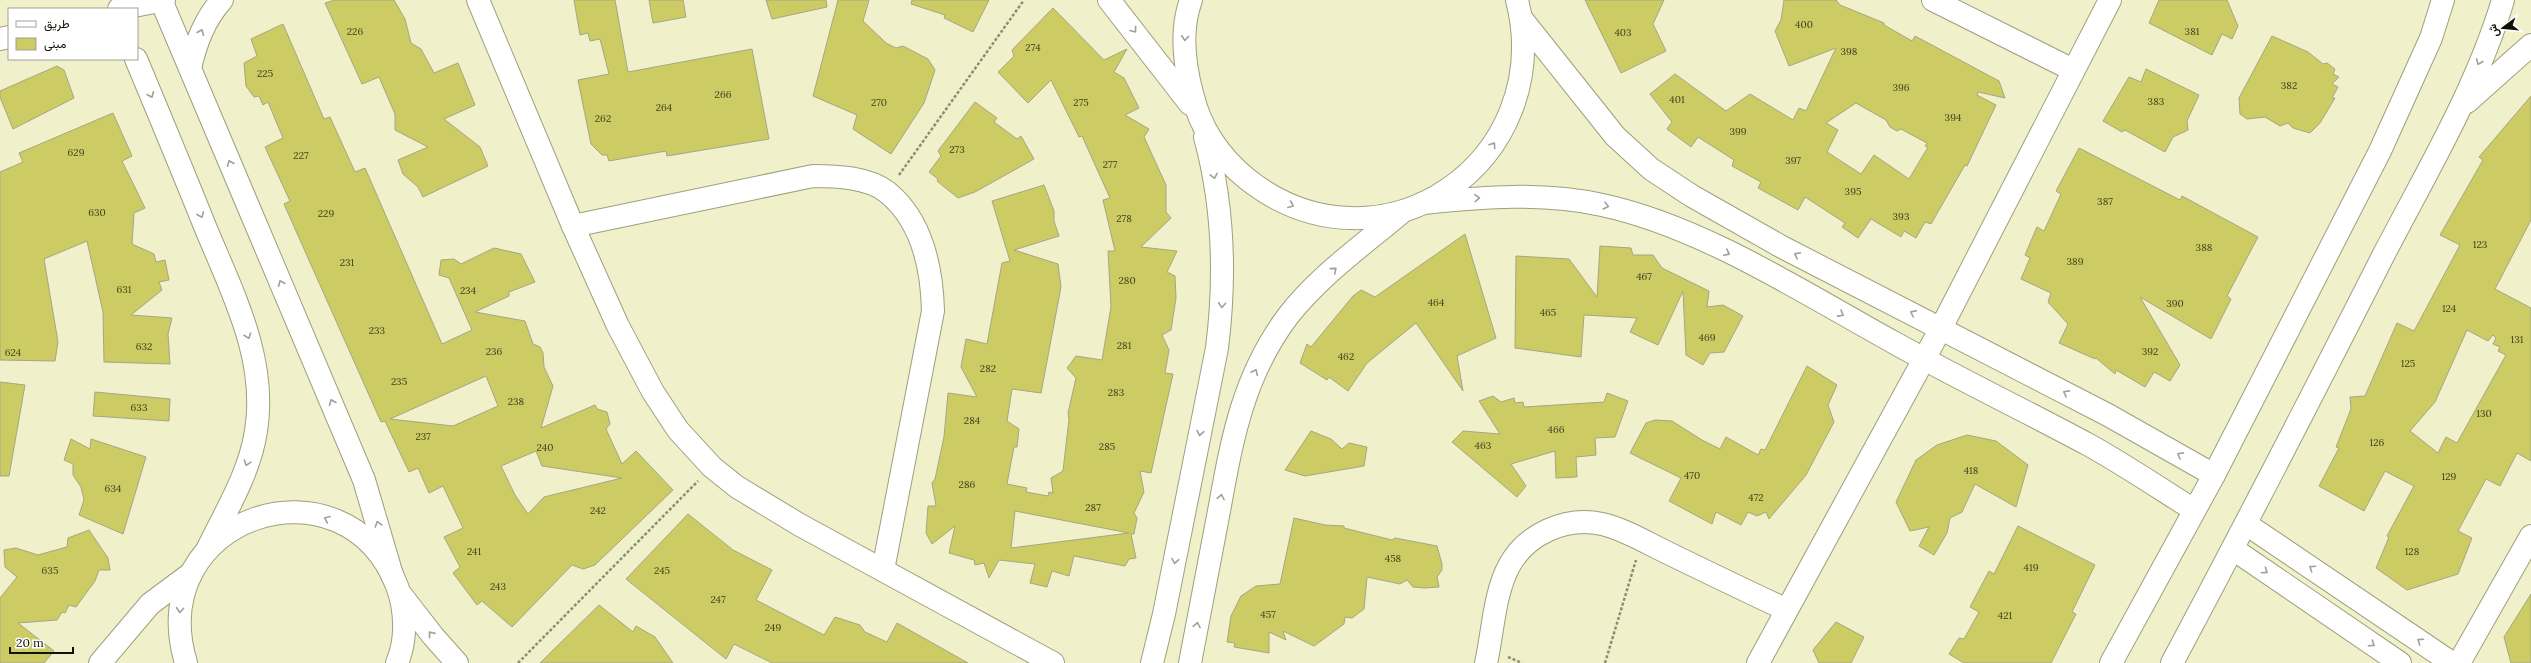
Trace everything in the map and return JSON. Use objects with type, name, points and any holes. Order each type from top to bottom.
[{"type":"street","points":[[125,8],[162,0],[361,474],[396,584],[404,624],[401,654],[397,663]]},
{"type":"street","points":[[190,68],[195,46],[204,25],[222,0]]},
{"type":"street","points":[[478,0],[573,226],[618,326],[653,392],[678,430],[712,467],[737,487],[800,525],[1053,663]]},
{"type":"street","points":[[1109,0],[1199,118],[1231,166],[1268,195],[1310,213],[1356,218],[1402,212],[1424,204],[1462,180],[1493,146],[1515,99],[1523,63],[1519,9]]},
{"type":"street","points":[[1152,663],[1166,606],[1217,348],[1223,284],[1221,219],[1216,187],[1184,62],[1187,11],[1191,0]]},
{"type":"street","points":[[1934,0],[2073,70]]},
{"type":"street","points":[[1758,663],[1785,609],[1942,328],[2110,0]]},
{"type":"street","points":[[2111,663],[2214,475],[2380,151],[2431,38],[2443,0]]},
{"type":"street","points":[[2172,663],[2246,524],[2459,110],[2497,21],[2503,0]]},
{"type":"street","points":[[1519,9],[1615,136],[1651,169],[1692,196],[1782,247],[1942,328],[2108,415],[2214,475]]},
{"type":"street","points":[[2459,110],[2504,67],[2531,45]]},
{"type":"street","points":[[136,60],[236,302],[254,352],[260,392],[256,432],[242,476],[208,548],[189,575],[179,607],[179,641],[186,663]]},
{"type":"street","points":[[573,226],[813,176],[851,179],[886,192],[904,211],[918,234],[927,258],[933,284],[934,310],[883,570]]},
{"type":"street","points":[[1424,204],[1513,196],[1558,198],[1601,204],[1644,216],[1685,232],[1769,274],[1924,359],[2090,446],[2194,510]]},
{"type":"street","points":[[1190,663],[1233,434],[1246,392],[1264,352],[1288,316],[1318,283],[1402,212]]},
{"type":"street","points":[[208,548],[232,528],[260,516],[291,512],[322,516],[357,534],[375,549],[396,584],[433,636],[457,663]]},
{"type":"street","points":[[1486,663],[1502,586],[1509,566],[1522,548],[1539,534],[1559,525],[1580,522],[1602,524],[1642,540],[1785,609]]},
{"type":"street","points":[[2246,524],[2452,663]]},
{"type":"street","points":[[2459,663],[2531,536]]},
{"type":"street","points":[[2233,549],[2400,663]]},
{"type":"street","points":[[100,663],[150,604],[189,575]]},
{"type":"path","points":[[886,192],[1024,0]]},
{"type":"path","points":[[518,663],[712,467]]},
{"type":"path","points":[[1605,663],[1642,540]]},
{"type":"building","points":[[335,0],[394,0],[405,19],[411,43],[421,49],[434,73],[458,63],[475,105],[444,119],[480,147],[488,166],[423,197],[418,187],[403,174],[398,160],[428,147],[395,130],[395,114],[379,77],[362,84],[325,3]]},
{"type":"building","points":[[574,0],[615,0],[628,72],[752,49],[769,139],[667,156],[666,151],[609,161],[607,155],[602,155],[591,144],[578,80],[609,74],[600,39],[590,41],[588,33],[580,35]]},
{"type":"building","points":[[649,0],[683,0],[686,17],[653,23]]},
{"type":"building","points":[[766,0],[826,0],[827,7],[772,19]]},
{"type":"building","points":[[838,0],[869,0],[863,21],[886,43],[896,48],[903,46],[928,59],[935,70],[924,103],[891,154],[853,129],[857,115],[813,96]]},
{"type":"building","points":[[912,0],[989,0],[973,32],[944,18],[945,15],[911,4]]},
{"type":"building","points":[[1585,0],[1664,0],[1653,24],[1666,51],[1621,73]]},
{"type":"building","points":[[1784,0],[1836,0],[1840,5],[1884,23],[1884,25],[1912,41],[1915,36],[1999,81],[2005,98],[1978,92],[1977,95],[1996,105],[1967,166],[1965,165],[1931,224],[1925,222],[1916,238],[1904,231],[1901,237],[1871,219],[1858,238],[1842,227],[1845,223],[1805,197],[1798,210],[1758,188],[1761,182],[1732,166],[1734,160],[1698,137],[1691,147],[1667,129],[1672,122],[1650,94],[1675,74],[1726,111],[1750,94],[1793,120],[1799,108],[1806,111],[1836,48],[1789,66],[1775,31],[1781,20]],"holes":[[[1856,103],[1886,120],[1890,127],[1897,131],[1901,129],[1927,143],[1925,146],[1928,147],[1909,179],[1874,155],[1861,174],[1827,152],[1838,130],[1826,123]]]},
{"type":"building","points":[[2159,0],[2227,0],[2238,26],[2232,39],[2222,34],[2212,55],[2149,23]]},
{"type":"building","points":[[1053,8],[1104,60],[1127,49],[1114,72],[1124,78],[1139,108],[1125,115],[1149,129],[1144,137],[1166,185],[1166,212],[1171,218],[1141,247],[1177,251],[1167,272],[1175,276],[1176,298],[1171,330],[1162,335],[1169,350],[1165,373],[1173,374],[1151,473],[1140,471],[1144,492],[1134,513],[1137,518],[1134,534],[1131,534],[1136,558],[1129,559],[1125,566],[1074,556],[1069,576],[1052,571],[1047,587],[1030,583],[1035,564],[999,560],[989,578],[984,563],[975,565],[974,560],[949,553],[955,526],[932,544],[926,533],[928,506],[936,506],[932,483],[935,479],[944,437],[948,393],[977,397],[961,367],[966,339],[987,344],[1002,263],[1010,261],[992,201],[1044,185],[1054,211],[1054,221],[1059,236],[1014,250],[1058,264],[1061,287],[1041,393],[1012,389],[1007,421],[1019,429],[1017,447],[1014,447],[1007,484],[1027,488],[1026,492],[1048,496],[1049,492],[1053,493],[1051,478],[1063,471],[1069,419],[1068,413],[1076,378],[1067,368],[1076,356],[1102,360],[1111,307],[1108,251],[1115,251],[1103,200],[1110,198],[1082,136],[1079,137],[1051,80],[1028,103],[998,72],[1014,56],[1012,50]],"holes":[[[1015,511],[1129,533],[1011,548]]]},
{"type":"building","points":[[283,24],[324,119],[330,117],[355,172],[365,168],[442,344],[472,330],[449,278],[439,275],[441,260],[454,259],[461,264],[494,248],[521,254],[535,282],[509,292],[509,296],[475,312],[525,321],[533,344],[540,347],[543,353],[544,367],[553,386],[541,428],[595,405],[597,409],[607,412],[610,424],[606,429],[622,464],[636,451],[673,490],[595,565],[583,569],[572,565],[512,627],[482,601],[477,605],[453,573],[460,567],[444,537],[463,528],[443,486],[429,493],[418,468],[409,472],[385,421],[381,422],[284,204],[290,201],[265,147],[283,138],[268,102],[263,105],[259,96],[254,97],[246,86],[244,63],[257,56],[251,39]],"holes":[[[486,376],[498,406],[453,426],[390,419]],[[536,451],[542,466],[622,478],[544,497],[528,514],[515,495],[501,466]]]},
{"type":"building","points":[[2272,36],[2308,52],[2323,64],[2327,63],[2335,69],[2333,74],[2339,77],[2332,84],[2338,87],[2332,98],[2335,98],[2320,123],[2310,133],[2293,128],[2288,123],[2280,126],[2265,117],[2247,119],[2240,114],[2239,98]]},
{"type":"building","points":[[57,66],[64,70],[74,98],[13,129],[0,97],[0,91]]},
{"type":"building","points":[[2146,69],[2199,95],[2187,121],[2188,130],[2173,137],[2165,152],[2125,130],[2122,132],[2103,121],[2129,77],[2141,82]]},
{"type":"building","points":[[2531,96],[2531,220],[2495,289],[2531,308],[2531,461],[2517,453],[2500,486],[2486,479],[2458,531],[2472,538],[2458,574],[2407,590],[2376,568],[2389,537],[2387,536],[2414,486],[2385,471],[2364,511],[2319,486],[2339,448],[2336,447],[2351,409],[2350,397],[2365,396],[2397,323],[2414,331],[2460,245],[2440,235],[2483,160],[2479,157]],"holes":[[[2467,330],[2488,341],[2493,335],[2496,338],[2493,344],[2500,347],[2498,351],[2506,355],[2457,443],[2446,437],[2438,453],[2410,431],[2435,402]]]},
{"type":"building","points":[[975,102],[997,118],[994,122],[1017,139],[1021,136],[1034,159],[975,192],[958,198],[937,181],[938,179],[929,172],[941,156],[938,151]]},
{"type":"building","points":[[113,113],[132,156],[122,161],[145,208],[134,213],[132,244],[154,254],[156,262],[165,260],[169,280],[159,282],[162,290],[131,315],[172,318],[168,334],[170,364],[104,362],[103,312],[87,241],[44,259],[58,342],[55,361],[0,360],[0,172],[23,162],[19,153]]},
{"type":"building","points":[[2079,148],[2180,200],[2182,196],[2258,237],[2227,296],[2231,299],[2211,339],[2140,297],[2180,365],[2170,381],[2154,372],[2145,387],[2116,370],[2115,374],[2096,358],[2095,359],[2059,343],[2068,324],[2048,302],[2051,293],[2021,279],[2030,258],[2025,255],[2037,227],[2044,231],[2061,194],[2056,191]]},
{"type":"building","points":[[1465,234],[1496,338],[1457,356],[1463,391],[1416,323],[1367,363],[1348,391],[1329,377],[1327,380],[1300,363],[1307,344],[1311,347],[1353,296],[1361,290],[1375,297]]},
{"type":"building","points":[[1600,246],[1631,248],[1633,255],[1653,255],[1662,268],[1709,291],[1707,307],[1723,305],[1743,316],[1724,352],[1710,353],[1703,365],[1686,355],[1683,291],[1658,345],[1630,332],[1637,318],[1584,315],[1581,357],[1515,348],[1516,256],[1569,259],[1597,297]]},
{"type":"building","points":[[1807,366],[1837,385],[1828,405],[1834,422],[1806,475],[1769,519],[1766,512],[1757,516],[1748,512],[1741,525],[1716,512],[1712,524],[1669,501],[1681,478],[1630,453],[1646,423],[1655,420],[1672,421],[1702,440],[1720,449],[1726,437],[1758,455],[1761,449],[1765,450]]},
{"type":"building","points":[[0,382],[25,385],[9,476],[0,476]]},
{"type":"building","points":[[95,392],[170,399],[169,421],[93,416]]},
{"type":"building","points":[[1607,393],[1628,401],[1615,437],[1595,438],[1596,455],[1576,457],[1577,477],[1556,478],[1555,451],[1511,464],[1526,486],[1517,497],[1452,442],[1463,431],[1500,434],[1479,401],[1493,396],[1501,402],[1514,398],[1515,403],[1523,402],[1524,407],[1604,402]]},
{"type":"building","points":[[1311,431],[1331,439],[1342,449],[1349,443],[1367,447],[1364,466],[1305,476],[1285,470]]},
{"type":"building","points":[[1967,435],[1996,441],[2028,465],[2016,507],[1975,484],[1962,512],[1950,518],[1947,533],[1934,555],[1919,546],[1929,527],[1910,531],[1896,502],[1916,460],[1937,445]]},
{"type":"building","points":[[71,439],[90,449],[91,439],[146,457],[123,534],[79,515],[84,500],[81,487],[73,475],[73,464],[64,460]]},
{"type":"building","points":[[688,514],[733,550],[772,570],[756,600],[824,635],[835,617],[860,625],[865,632],[887,642],[897,623],[968,663],[772,663],[734,644],[726,659],[626,579]]},
{"type":"building","points":[[1294,518],[1325,525],[1344,526],[1344,528],[1392,540],[1395,538],[1437,546],[1442,564],[1442,570],[1437,577],[1439,587],[1413,587],[1407,580],[1400,584],[1367,577],[1364,609],[1352,618],[1345,617],[1344,624],[1314,646],[1283,631],[1286,640],[1269,632],[1269,653],[1234,647],[1235,643],[1227,642],[1231,616],[1241,596],[1256,586],[1280,584]]},
{"type":"building","points":[[2018,526],[2095,565],[2072,612],[2076,614],[2051,663],[1964,663],[1949,654],[1959,638],[1964,639],[1979,612],[1970,607],[1989,571],[1994,574]]},
{"type":"building","points":[[89,530],[108,558],[110,570],[99,570],[95,581],[76,607],[69,605],[65,613],[62,612],[57,620],[18,623],[54,651],[44,663],[0,663],[0,598],[17,577],[5,567],[4,550],[16,548],[38,555],[67,547],[68,538]]},
{"type":"building","points":[[2531,594],[2531,663],[2511,663],[2504,637]]},
{"type":"building","points":[[599,605],[633,632],[636,626],[655,637],[673,663],[540,663]]},
{"type":"building","points":[[1836,622],[1864,637],[1851,663],[1819,663],[1813,650]]}]
